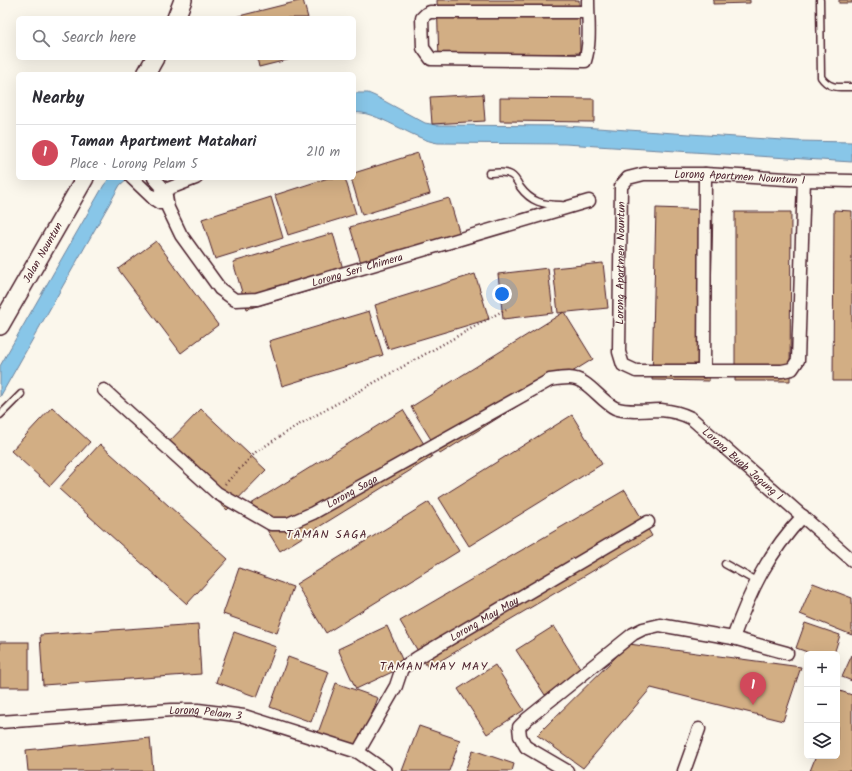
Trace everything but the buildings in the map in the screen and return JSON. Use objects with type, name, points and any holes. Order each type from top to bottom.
[{"type":"street","points":[[177,16],[183,0]]},
{"type":"street","points":[[588,0],[588,12],[588,52],[585,61],[431,59],[423,48],[422,18],[430,12],[588,12]]},
{"type":"street","points":[[147,72],[154,60]]},
{"type":"street","name":"Lorong Apartmen Nountun 1","points":[[628,178],[644,174],[705,174],[804,180],[852,181]]},
{"type":"street","points":[[705,174],[704,371],[782,371],[792,368],[798,360],[804,180]]},
{"type":"street","name":"Lorong Apartmen Nountun","points":[[628,178],[621,186],[619,352],[623,365],[636,371],[704,371]]},
{"type":"street","name":"Jalan Nountun","points":[[0,326],[84,180]]},
{"type":"street","points":[[156,180],[165,190]]},
{"type":"street","points":[[154,199],[165,190],[191,180]]},
{"type":"street","points":[[136,182],[154,199],[168,208]]},
{"type":"street","name":"Lorong Seri Chimera","points":[[165,190],[168,208],[181,235],[215,283],[220,289],[235,300],[257,299],[589,201]]},
{"type":"street","name":"Lorong Saga","points":[[104,390],[217,493],[271,524],[288,524],[320,509],[550,380],[570,378],[584,382],[602,399],[616,408]]},
{"type":"street","name":"Lorong Buah Jagung 1","points":[[616,408],[638,411],[662,410],[678,412],[691,418],[804,516],[852,560]]},
{"type":"street","points":[[733,638],[756,581],[791,529],[804,516]]},
{"type":"street","name":"Lorong May May","points":[[358,752],[396,686],[402,668],[648,522]]},
{"type":"street","points":[[566,771],[526,747],[520,736],[519,727],[526,719],[633,634],[643,629],[660,626],[733,638],[788,653]]},
{"type":"street","name":"Lorong Pelam 3","points":[[0,722],[164,710],[198,710],[244,716],[358,752],[385,771]]},
{"type":"street","points":[[684,771],[699,729]]},
{"type":"lane","points":[[820,0],[821,77],[825,83],[834,86],[852,87]]},
{"type":"lane","points":[[489,173],[504,172],[512,175],[526,195],[539,203],[552,205],[575,204]]},
{"type":"lane","points":[[0,415],[22,394]]},
{"type":"lane","points":[[725,564],[756,581]]},
{"type":"path","points":[[217,493],[240,467],[256,452],[293,428],[506,309]]},
{"type":"water","points":[[356,93],[368,93],[425,123],[436,125],[566,126],[798,141],[852,142],[852,162],[565,144],[438,143],[428,141],[383,120],[362,113],[356,113]]},
{"type":"water","points":[[108,180],[126,180],[120,185],[0,397],[0,366]]},
{"type":"place","name":"Taman Apartment Matahari","points":[[753,705]]},
{"type":"district","name":"TAMAN SAGA","points":[[327,534]]},
{"type":"district","name":"TAMAN MAY MAY","points":[[434,666]]}]
